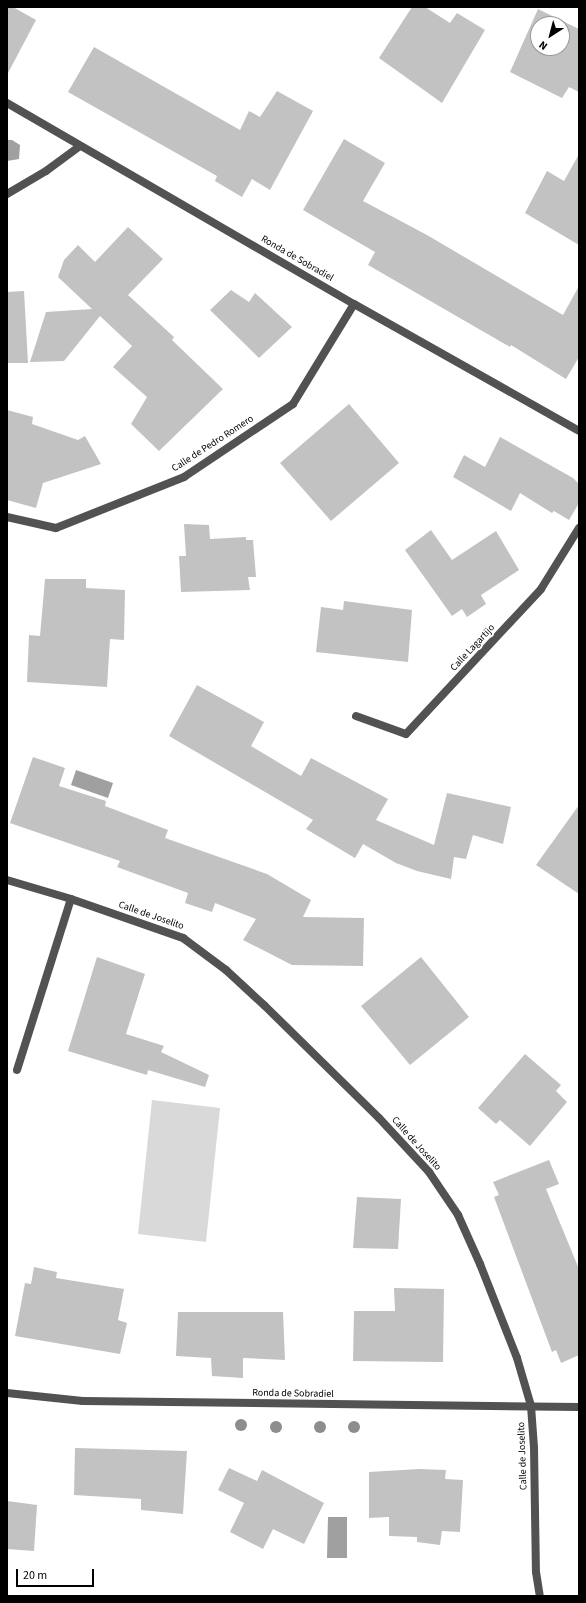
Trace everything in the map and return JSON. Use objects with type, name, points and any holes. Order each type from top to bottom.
[{"type":"street","name":"Ronda de Sobradiel","points":[[7,103],[354,304],[579,430]]},
{"type":"street","points":[[7,194],[46,171],[80,146]]},
{"type":"street","name":"Calle de Pedro Romero","points":[[7,517],[56,528],[184,477],[293,404],[354,304]]},
{"type":"street","name":"Calle Lagartijo","points":[[356,716],[406,734],[541,589],[579,528]]},
{"type":"street","name":"Calle de Joselito","points":[[7,880],[71,899],[183,938],[226,970],[379,1118],[429,1172],[458,1215],[480,1264],[517,1358],[531,1406],[534,1448],[536,1572],[540,1596]]},
{"type":"street","points":[[17,1070],[71,899]]},
{"type":"street","name":"Ronda de Sobradiel","points":[[7,1393],[83,1401],[579,1407]]},
{"type":"shaded area","points":[[7,140],[12,140],[20,145],[19,159],[7,161]]},
{"type":"shaded area","points":[[76,770],[113,783],[108,798],[71,785]]},
{"type":"shaded area","points":[[152,1100],[220,1108],[206,1242],[138,1234]]},
{"type":"shaded area","points":[[328,1517],[347,1517],[347,1558],[327,1558]]},
{"type":"building","points":[[7,7],[13,7],[36,20],[7,75]]},
{"type":"building","points":[[412,7],[425,7],[450,23],[457,13],[485,30],[442,103],[379,58]]},
{"type":"building","points":[[538,9],[552,16],[535,16]]},
{"type":"building","points":[[570,25],[579,29],[579,92],[569,87],[562,98],[510,72],[530,27],[530,56],[570,56]]},
{"type":"building","points":[[94,47],[240,130],[249,111],[260,117],[277,91],[313,111],[270,190],[252,179],[242,197],[215,181],[217,176],[68,92]]},
{"type":"building","points":[[344,139],[385,163],[363,201],[427,235],[563,315],[579,286],[579,357],[566,379],[511,345],[510,347],[368,265],[375,252],[303,210]]},
{"type":"building","points":[[579,154],[579,245],[525,213],[547,171],[564,181]]},
{"type":"building","points":[[128,227],[163,259],[128,295],[174,337],[172,340],[223,389],[159,451],[131,424],[147,397],[113,367],[132,346],[100,316],[64,361],[30,362],[46,312],[92,309],[58,277],[64,260],[78,245],[95,262]]},
{"type":"building","points":[[231,290],[249,302],[255,293],[292,327],[259,358],[210,310]]},
{"type":"building","points":[[24,291],[28,363],[7,363],[7,292]]},
{"type":"building","points":[[349,404],[399,463],[331,521],[280,463]]},
{"type":"building","points":[[7,410],[33,417],[32,424],[78,440],[85,436],[101,464],[43,483],[36,508],[7,500]]},
{"type":"building","points":[[500,437],[573,478],[579,484],[579,503],[569,520],[554,511],[552,513],[520,493],[511,511],[453,477],[464,455],[485,467]]},
{"type":"building","points":[[184,524],[209,525],[210,539],[246,537],[246,540],[253,540],[256,577],[248,577],[250,590],[181,592],[179,556],[186,556]]},
{"type":"building","points":[[431,530],[452,560],[496,531],[519,570],[481,595],[486,604],[467,617],[462,609],[452,616],[405,550]]},
{"type":"building","points":[[45,579],[86,579],[86,588],[125,590],[124,640],[110,639],[107,687],[27,682],[29,635],[40,636]]},
{"type":"building","points":[[344,601],[412,610],[408,662],[316,652],[321,607],[343,610]]},
{"type":"building","points":[[197,685],[264,722],[251,746],[301,776],[311,758],[388,799],[376,820],[434,845],[447,793],[511,807],[503,844],[473,835],[466,859],[454,857],[451,879],[417,871],[396,863],[363,844],[355,858],[306,829],[313,820],[169,736]]},
{"type":"building","points":[[33,757],[65,768],[59,786],[106,801],[105,806],[168,830],[165,838],[267,874],[311,900],[303,917],[364,918],[363,966],[292,965],[243,940],[256,919],[215,903],[212,912],[185,903],[188,893],[117,867],[120,861],[10,823]]},
{"type":"building","points":[[579,805],[579,894],[536,865]]},
{"type":"building","points":[[97,957],[145,974],[126,1034],[164,1046],[161,1052],[209,1075],[205,1087],[148,1070],[147,1075],[68,1051]]},
{"type":"building","points":[[421,957],[469,1017],[410,1065],[361,1006]]},
{"type":"building","points":[[525,1054],[561,1085],[556,1091],[567,1102],[530,1146],[500,1120],[496,1124],[478,1108]]},
{"type":"building","points":[[549,1160],[559,1184],[546,1189],[579,1269],[579,1355],[561,1363],[556,1350],[552,1352],[494,1197],[499,1195],[493,1182]]},
{"type":"building","points":[[357,1197],[401,1199],[398,1249],[353,1248]]},
{"type":"building","points":[[34,1267],[57,1272],[56,1278],[124,1289],[118,1320],[127,1323],[120,1354],[15,1336],[25,1283],[31,1284]]},
{"type":"building","points":[[394,1288],[444,1289],[443,1362],[353,1361],[354,1311],[395,1311]]},
{"type":"building","points":[[178,1312],[283,1312],[285,1360],[243,1358],[243,1378],[212,1376],[211,1358],[176,1356]]},
{"type":"building","points":[[75,1448],[187,1451],[183,1514],[141,1510],[141,1499],[74,1495]]},
{"type":"building","points":[[229,1468],[257,1481],[262,1470],[324,1503],[304,1544],[273,1529],[263,1549],[230,1532],[244,1503],[218,1490]]},
{"type":"building","points":[[419,1469],[446,1470],[445,1479],[463,1480],[460,1532],[442,1531],[440,1545],[417,1542],[417,1537],[389,1536],[389,1517],[369,1518],[369,1472]]},
{"type":"building","points":[[7,1501],[37,1505],[34,1551],[7,1549]]}]
